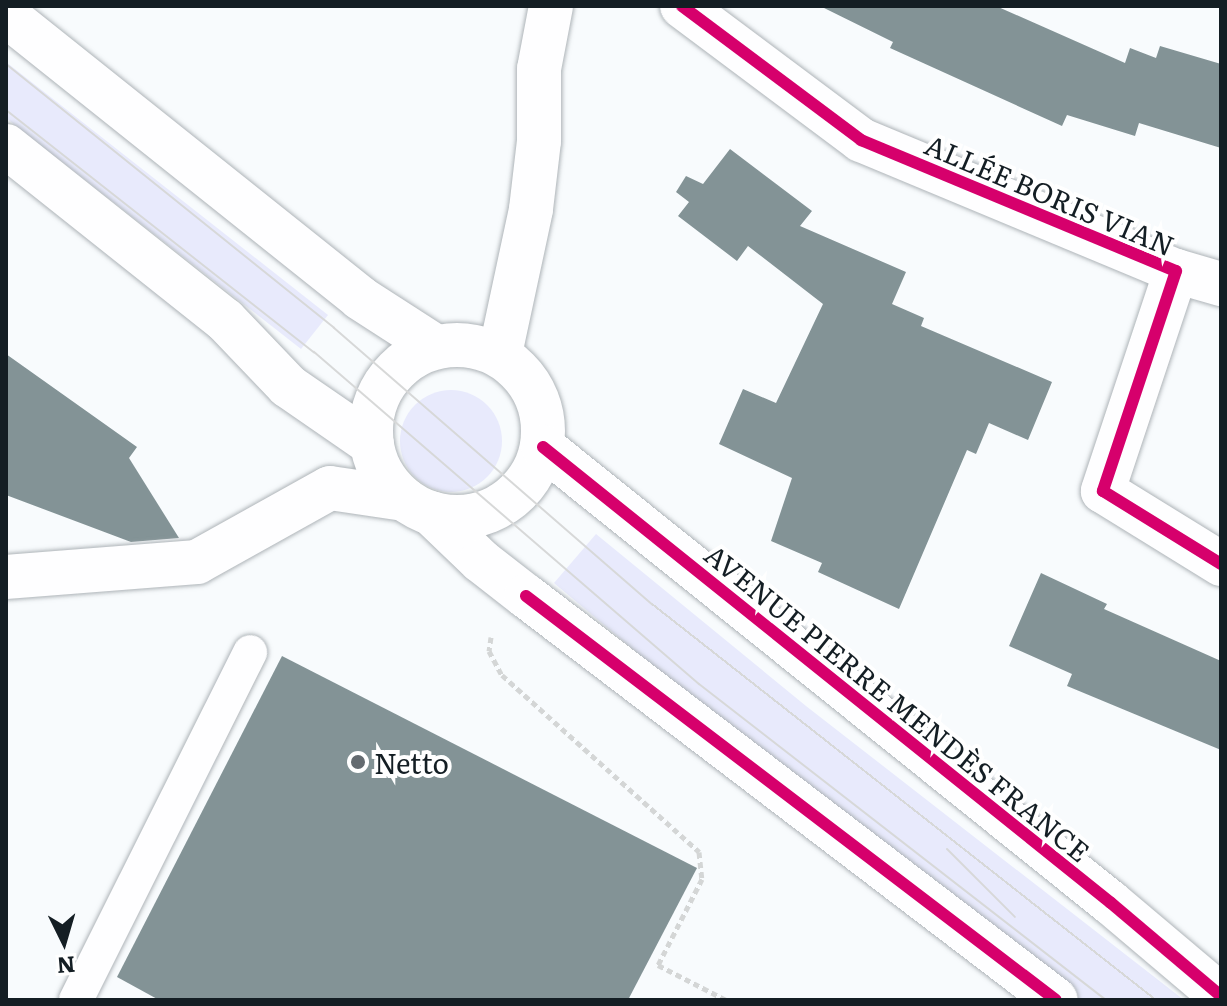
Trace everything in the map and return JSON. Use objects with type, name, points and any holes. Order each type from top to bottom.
[{"type":"main road","points":[[500,354],[531,209],[539,141],[539,69],[551,6]]},
{"type":"main road","name":"ALLÉE BORIS VIAN","points":[[682,6],[861,140],[1176,271],[1221,284]]},
{"type":"main road","points":[[6,15],[360,298],[436,347]]},
{"type":"main road","points":[[6,146],[225,320],[288,386],[372,444]]},
{"type":"main road","name":"ALLÉE BORIS VIAN","points":[[1176,271],[1103,491],[1221,564]]},
{"type":"main road","points":[[6,577],[197,562],[330,488],[418,506],[453,517],[475,515],[509,501],[521,490],[543,447],[543,411],[528,379],[500,354],[469,345],[436,347],[411,357],[390,376],[375,403],[372,444],[389,483],[418,506],[514,587],[1056,1000]]},
{"type":"main road","name":"AVENUE PIERRE MENDÈS FRANCE","points":[[543,447],[1111,903],[1221,996]]},
{"type":"lane","points":[[76,1000],[250,652]]},
{"type":"path","points":[[496,626],[489,651],[502,675],[699,852],[702,879],[658,965],[726,1000]]},
{"type":"shaded area","points":[[6,62],[328,315],[301,349],[6,118]]},
{"type":"shaded area","points":[[451,390],[470,394],[487,405],[498,422],[502,441],[498,460],[487,477],[470,488],[451,492],[432,488],[415,477],[404,460],[400,441],[404,422],[415,405],[432,394]]},
{"type":"shaded area","points":[[596,534],[806,706],[1184,1000],[1080,1000],[659,671],[554,583]]},
{"type":"building","points":[[820,6],[996,6],[1125,63],[1130,48],[1156,58],[1160,46],[1221,64],[1221,148],[1139,123],[1135,136],[1067,115],[1062,126],[890,48],[893,42]]},
{"type":"building","points":[[730,149],[812,211],[800,226],[906,272],[892,304],[924,318],[921,326],[1052,382],[1028,440],[989,423],[976,454],[967,450],[899,609],[818,572],[822,563],[771,541],[792,478],[719,444],[743,389],[776,403],[823,304],[748,246],[737,261],[678,216],[689,202],[676,192],[686,176],[703,184]]},
{"type":"building","points":[[6,354],[137,447],[129,458],[179,538],[131,542],[6,495]]},
{"type":"building","points":[[1041,573],[1107,604],[1104,609],[1221,661],[1221,750],[1067,686],[1072,674],[1009,646]]},
{"type":"building","name":"Netto","points":[[282,656],[697,868],[628,1000],[159,1000],[117,977]]},
{"type":"tram line","points":[[6,64],[334,328],[652,604],[1156,1000]]},
{"type":"tram line","points":[[6,110],[314,352],[699,684],[1106,1000]]},
{"type":"tram line","points":[[947,849],[1015,917]]},
{"type":"cycle path","points":[[682,6],[861,140],[1176,271],[1103,491],[1221,564]]},
{"type":"cycle path","points":[[543,447],[1111,903],[1221,996]]},
{"type":"cycle path","points":[[526,596],[1056,1000]]},
{"type":"place","name":"Netto","points":[[358,762]]}]
